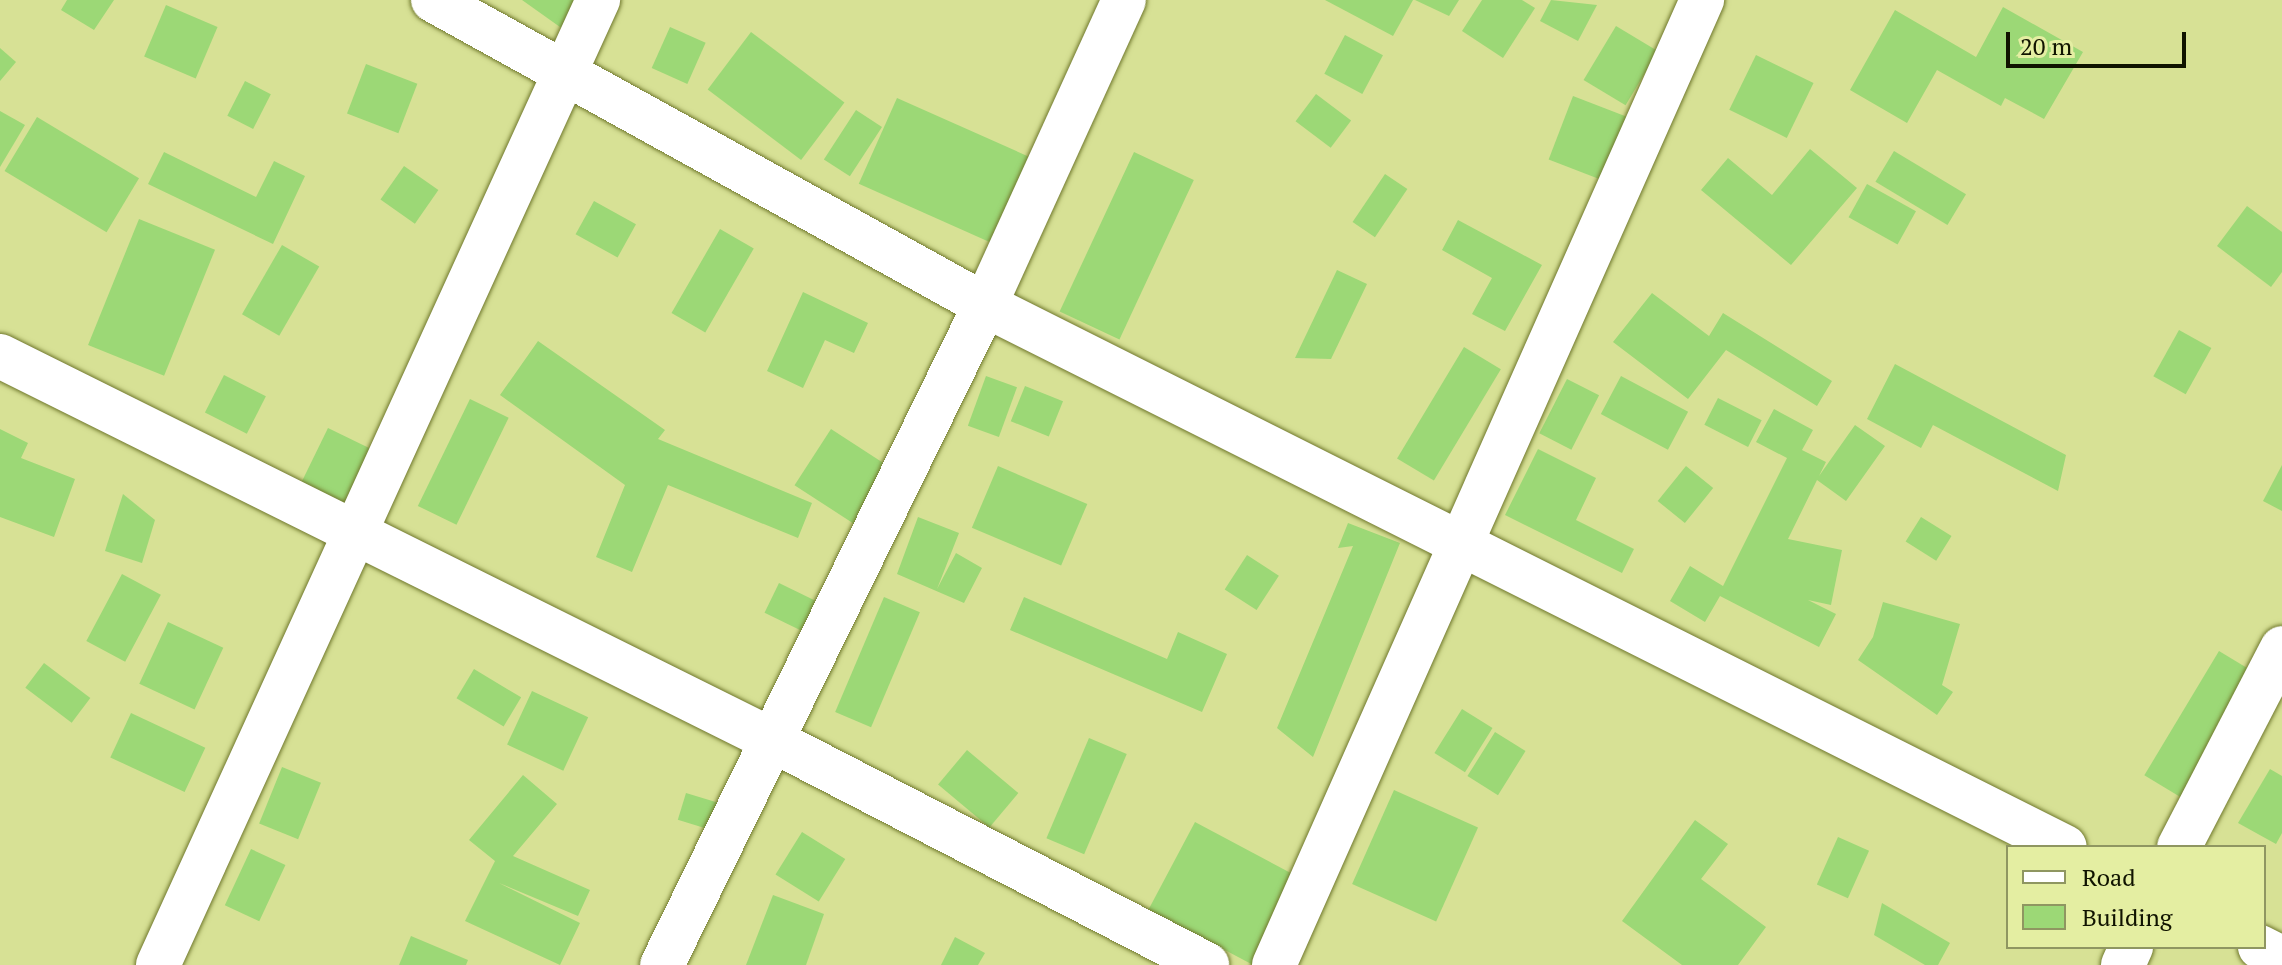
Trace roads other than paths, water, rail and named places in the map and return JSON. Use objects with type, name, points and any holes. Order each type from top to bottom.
[{"type":"street","points":[[433,0],[565,69],[985,305],[2061,845]]},
{"type":"street","points":[[158,965],[598,0]]},
{"type":"street","points":[[662,965],[985,305],[1124,0]]},
{"type":"street","points":[[1274,965],[1702,0]]},
{"type":"street","points":[[0,356],[770,739],[1207,965]]},
{"type":"street","points":[[2180,845],[2282,648]]},
{"type":"street","points":[[2264,949],[2282,958]]}]
